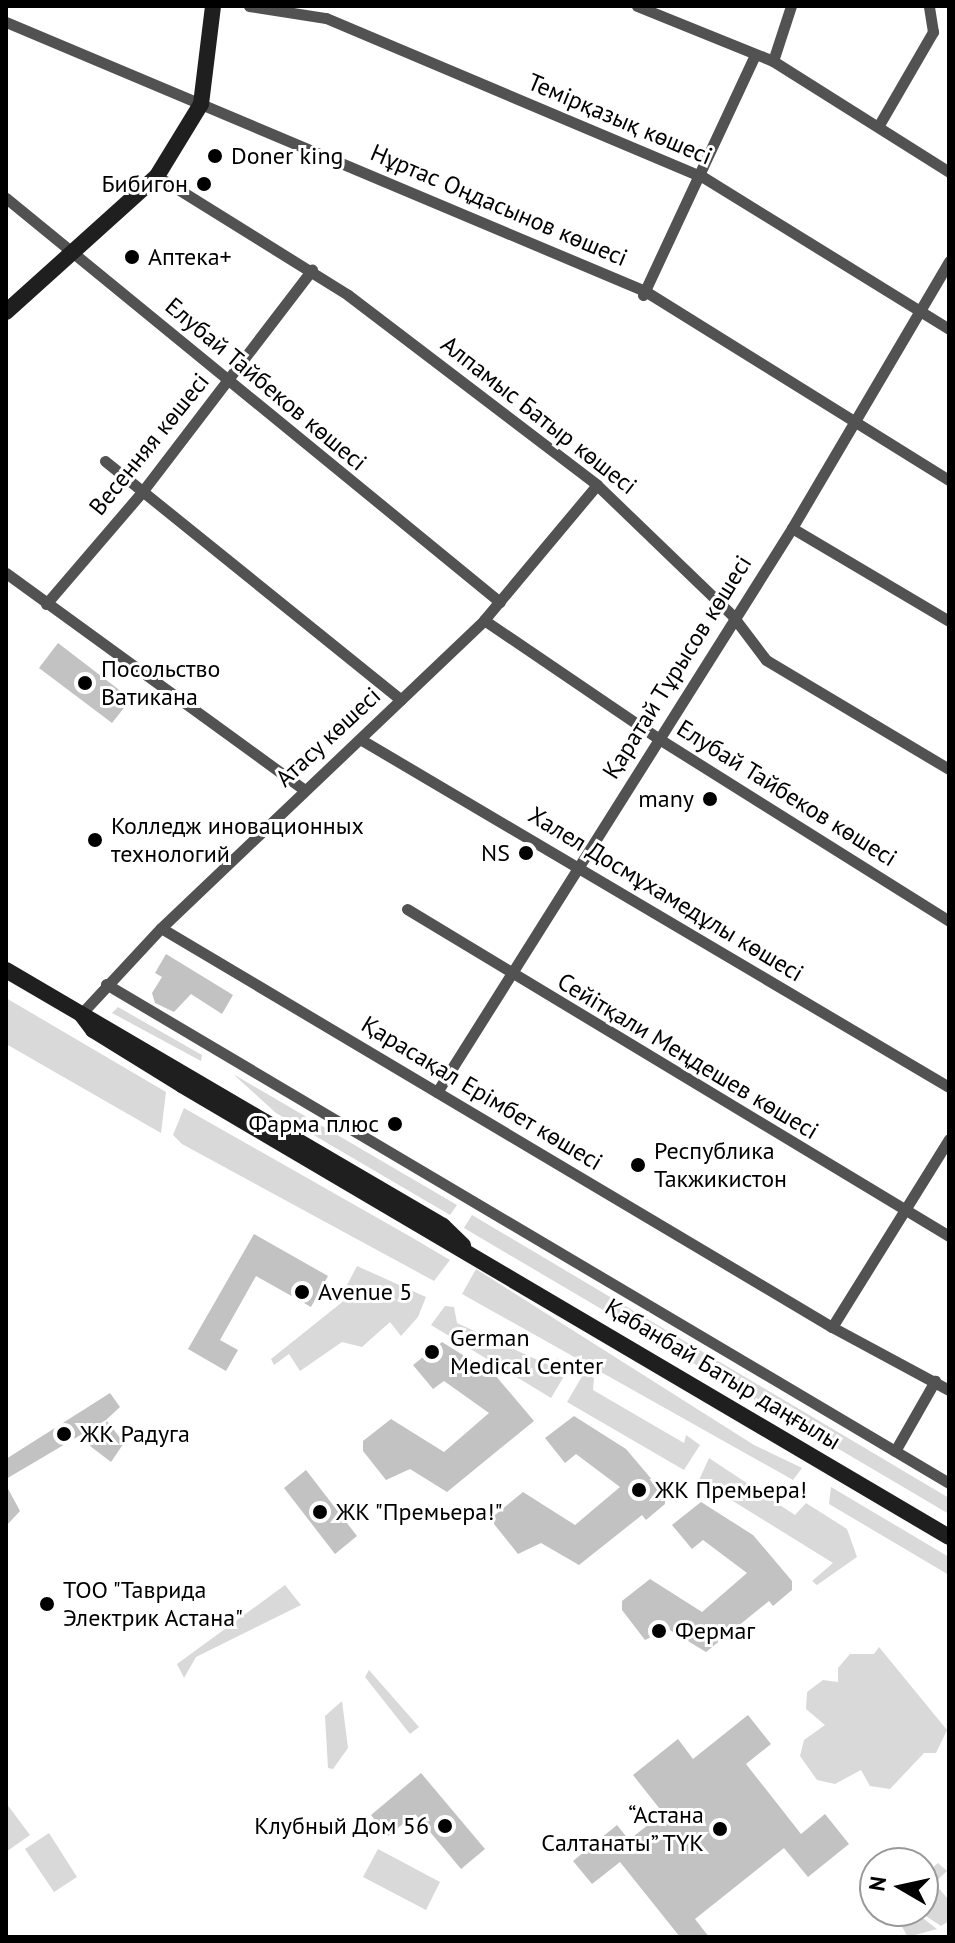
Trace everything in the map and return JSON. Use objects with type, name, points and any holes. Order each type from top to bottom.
[{"type":"main road","points":[[6,312],[157,176],[201,104],[213,6]]},
{"type":"main road","name":"Қабанбай Батыр даңғылы","points":[[6,970],[81,1014],[93,1030],[169,1078],[949,1537]]},
{"type":"street","name":"Темірқазық көшесі","points":[[249,6],[326,18],[703,177],[949,329]]},
{"type":"street","points":[[637,6],[773,61],[879,125],[949,172]]},
{"type":"street","points":[[773,61],[791,6]]},
{"type":"street","points":[[879,125],[933,32],[929,6]]},
{"type":"street","name":"Нұртас Оңдасынов көшесі","points":[[6,22],[644,293],[949,480]]},
{"type":"street","points":[[644,293],[703,177],[755,55]]},
{"type":"street","name":"Алпамыс Батыр көшесі","points":[[157,176],[312,270],[597,485],[732,615],[766,660],[949,769]]},
{"type":"street","name":"Елубай Тайбеков көшесі","points":[[6,198],[74,251],[226,383],[500,602]]},
{"type":"street","name":"Қаратай Тұрысов көшесі","points":[[437,1092],[514,978],[656,737],[732,615],[792,528],[949,261]]},
{"type":"street","name":"Весенняя көшесі","points":[[46,604],[142,492],[312,270]]},
{"type":"street","points":[[105,461],[401,700]]},
{"type":"street","name":"Атасу көшесі","points":[[81,1014],[161,928],[303,789],[484,620],[597,485]]},
{"type":"street","points":[[792,528],[949,621]]},
{"type":"street","points":[[6,573],[303,789]]},
{"type":"street","name":"Елубай Тайбеков көшесі","points":[[484,620],[656,737],[949,921]]},
{"type":"street","name":"Халел Досмұхамедұлы көшесі","points":[[360,739],[949,1087]]},
{"type":"street","name":"Сейітқали Меңдешев көшесі","points":[[407,909],[514,978],[949,1236]]},
{"type":"street","name":"Қарасақал Ерімбет көшесі","points":[[161,928],[832,1327],[949,1390]]},
{"type":"street","points":[[106,984],[949,1483]]},
{"type":"street","points":[[832,1327],[949,1139]]},
{"type":"street","points":[[895,1451],[935,1381]]},
{"type":"shaded area","points":[[6,998],[166,1092],[161,1133],[6,1044]]},
{"type":"shaded area","points":[[118,1007],[202,1055],[201,1061],[112,1013]]},
{"type":"shaded area","points":[[233,1074],[457,1205],[450,1215],[276,1113]]},
{"type":"shaded area","points":[[184,1108],[450,1260],[434,1281],[182,1144],[173,1135]]},
{"type":"shaded area","points":[[472,1215],[949,1498],[949,1514],[464,1228]]},
{"type":"shaded area","points":[[357,1266],[426,1297],[418,1317],[401,1336],[390,1322],[362,1347],[342,1342],[300,1371],[289,1354],[274,1365],[271,1359],[351,1295],[347,1285]]},
{"type":"shaded area","points":[[476,1269],[754,1445],[802,1468],[793,1480],[462,1294]]},
{"type":"shaded area","points":[[445,1306],[454,1307],[457,1323],[553,1367],[557,1358],[569,1368],[551,1398],[431,1325]]},
{"type":"shaded area","points":[[584,1373],[594,1378],[593,1390],[684,1443],[686,1435],[700,1445],[684,1470],[567,1402]]},
{"type":"shaded area","points":[[709,1458],[795,1515],[806,1503],[847,1529],[857,1557],[817,1585],[812,1581],[833,1563],[699,1480]]},
{"type":"shaded area","points":[[831,1487],[949,1557],[949,1575],[829,1504]]},
{"type":"shaded area","points":[[285,1585],[301,1605],[196,1657],[184,1678],[177,1664]]},
{"type":"shaded area","points":[[879,1647],[947,1730],[936,1753],[924,1753],[890,1789],[870,1786],[861,1770],[835,1784],[817,1780],[800,1756],[804,1740],[825,1725],[806,1709],[807,1692],[823,1680],[838,1682],[838,1668],[850,1654],[874,1654]]},
{"type":"shaded area","points":[[369,1670],[419,1727],[410,1734],[365,1677]]},
{"type":"shaded area","points":[[342,1701],[348,1748],[333,1769],[328,1768],[325,1716]]},
{"type":"shaded area","points":[[6,1803],[30,1835],[6,1852]]},
{"type":"shaded area","points":[[49,1833],[77,1877],[54,1892],[25,1849]]},
{"type":"shaded area","points":[[378,1849],[440,1882],[426,1910],[363,1877]]},
{"type":"shaded area","points":[[939,1864],[947,1871],[939,1878]]},
{"type":"shaded area","points":[[939,1889],[949,1900],[949,1921],[941,1926]]},
{"type":"shaded area","points":[[902,1927],[937,1929],[908,1937]]},
{"type":"building","name":"Посольство Ватикана","points":[[58,643],[131,699],[112,723],[39,668]]},
{"type":"building","points":[[166,954],[233,995],[222,1014],[191,994],[174,1012],[155,1003],[152,993],[162,977],[155,973]]},
{"type":"building","name":"Avenue 5","points":[[254,1234],[328,1276],[311,1307],[256,1276],[220,1340],[238,1350],[226,1371],[188,1349]]},
{"type":"building","points":[[442,1342],[495,1375],[534,1421],[447,1492],[410,1469],[386,1480],[363,1451],[363,1441],[391,1419],[444,1452],[489,1413],[444,1381],[433,1389],[413,1365]]},
{"type":"building","name":"ЖК Радуга","points":[[110,1393],[120,1407],[106,1420],[6,1479],[6,1459]]},
{"type":"building","name":"ЖК Премьера!","points":[[574,1416],[626,1449],[665,1495],[665,1504],[646,1520],[642,1515],[579,1565],[541,1543],[518,1554],[494,1524],[495,1515],[523,1492],[575,1525],[620,1487],[576,1454],[565,1463],[545,1438]]},
{"type":"building","points":[[107,1421],[124,1443],[111,1462],[90,1446]]},
{"type":"building","name":"ЖК \"Премьера!\"","points":[[306,1470],[357,1536],[335,1554],[284,1488]]},
{"type":"building","points":[[6,1485],[20,1511],[6,1526]]},
{"type":"building","name":"ЖК Премьера!","points":[[701,1502],[753,1535],[792,1581],[792,1590],[773,1606],[769,1601],[706,1652],[668,1629],[645,1640],[622,1610],[622,1601],[650,1579],[702,1612],[747,1573],[703,1540],[692,1549],[672,1525]]},
{"type":"building","name":"“Астана Салтанаты” ТҮК","points":[[748,1715],[771,1744],[746,1764],[801,1834],[825,1814],[849,1844],[808,1877],[784,1848],[695,1919],[709,1937],[680,1937],[620,1862],[592,1884],[573,1861],[617,1825],[629,1840],[663,1813],[633,1775],[678,1739],[693,1759]]},
{"type":"building","name":"Клубный Дом 56","points":[[421,1773],[485,1849],[461,1869],[415,1814],[388,1836],[371,1815]]},
{"type":"place","name":"Doner king","points":[[215,156]]},
{"type":"place","name":"Бибигон","points":[[204,184]]},
{"type":"place","name":"Аптека+","points":[[132,257]]},
{"type":"place","name":"Посольство Ватикана","points":[[85,683]]},
{"type":"place","name":"many","points":[[710,799]]},
{"type":"place","name":"Колледж иновационных технологий","points":[[95,840]]},
{"type":"place","name":"NS","points":[[526,853]]},
{"type":"place","name":"Фарма плюс","points":[[395,1124]]},
{"type":"place","name":"Республика Такжикистон","points":[[638,1165]]},
{"type":"place","name":"Avenue 5","points":[[302,1292]]},
{"type":"place","name":"German Medical Center","points":[[432,1352]]},
{"type":"place","name":"ЖК Радуга","points":[[64,1434]]},
{"type":"place","name":"ЖК Премьера!","points":[[639,1490]]},
{"type":"place","name":"ЖК \"Премьера!\"","points":[[320,1512]]},
{"type":"place","name":"ТОО \"Таврида Электрик Астана\"","points":[[47,1604]]},
{"type":"place","name":"Фермаг","points":[[659,1631]]},
{"type":"place","name":"Клубный Дом 56","points":[[445,1826]]},
{"type":"place","name":"“Астана Салтанаты” ТҮК","points":[[720,1829]]}]
